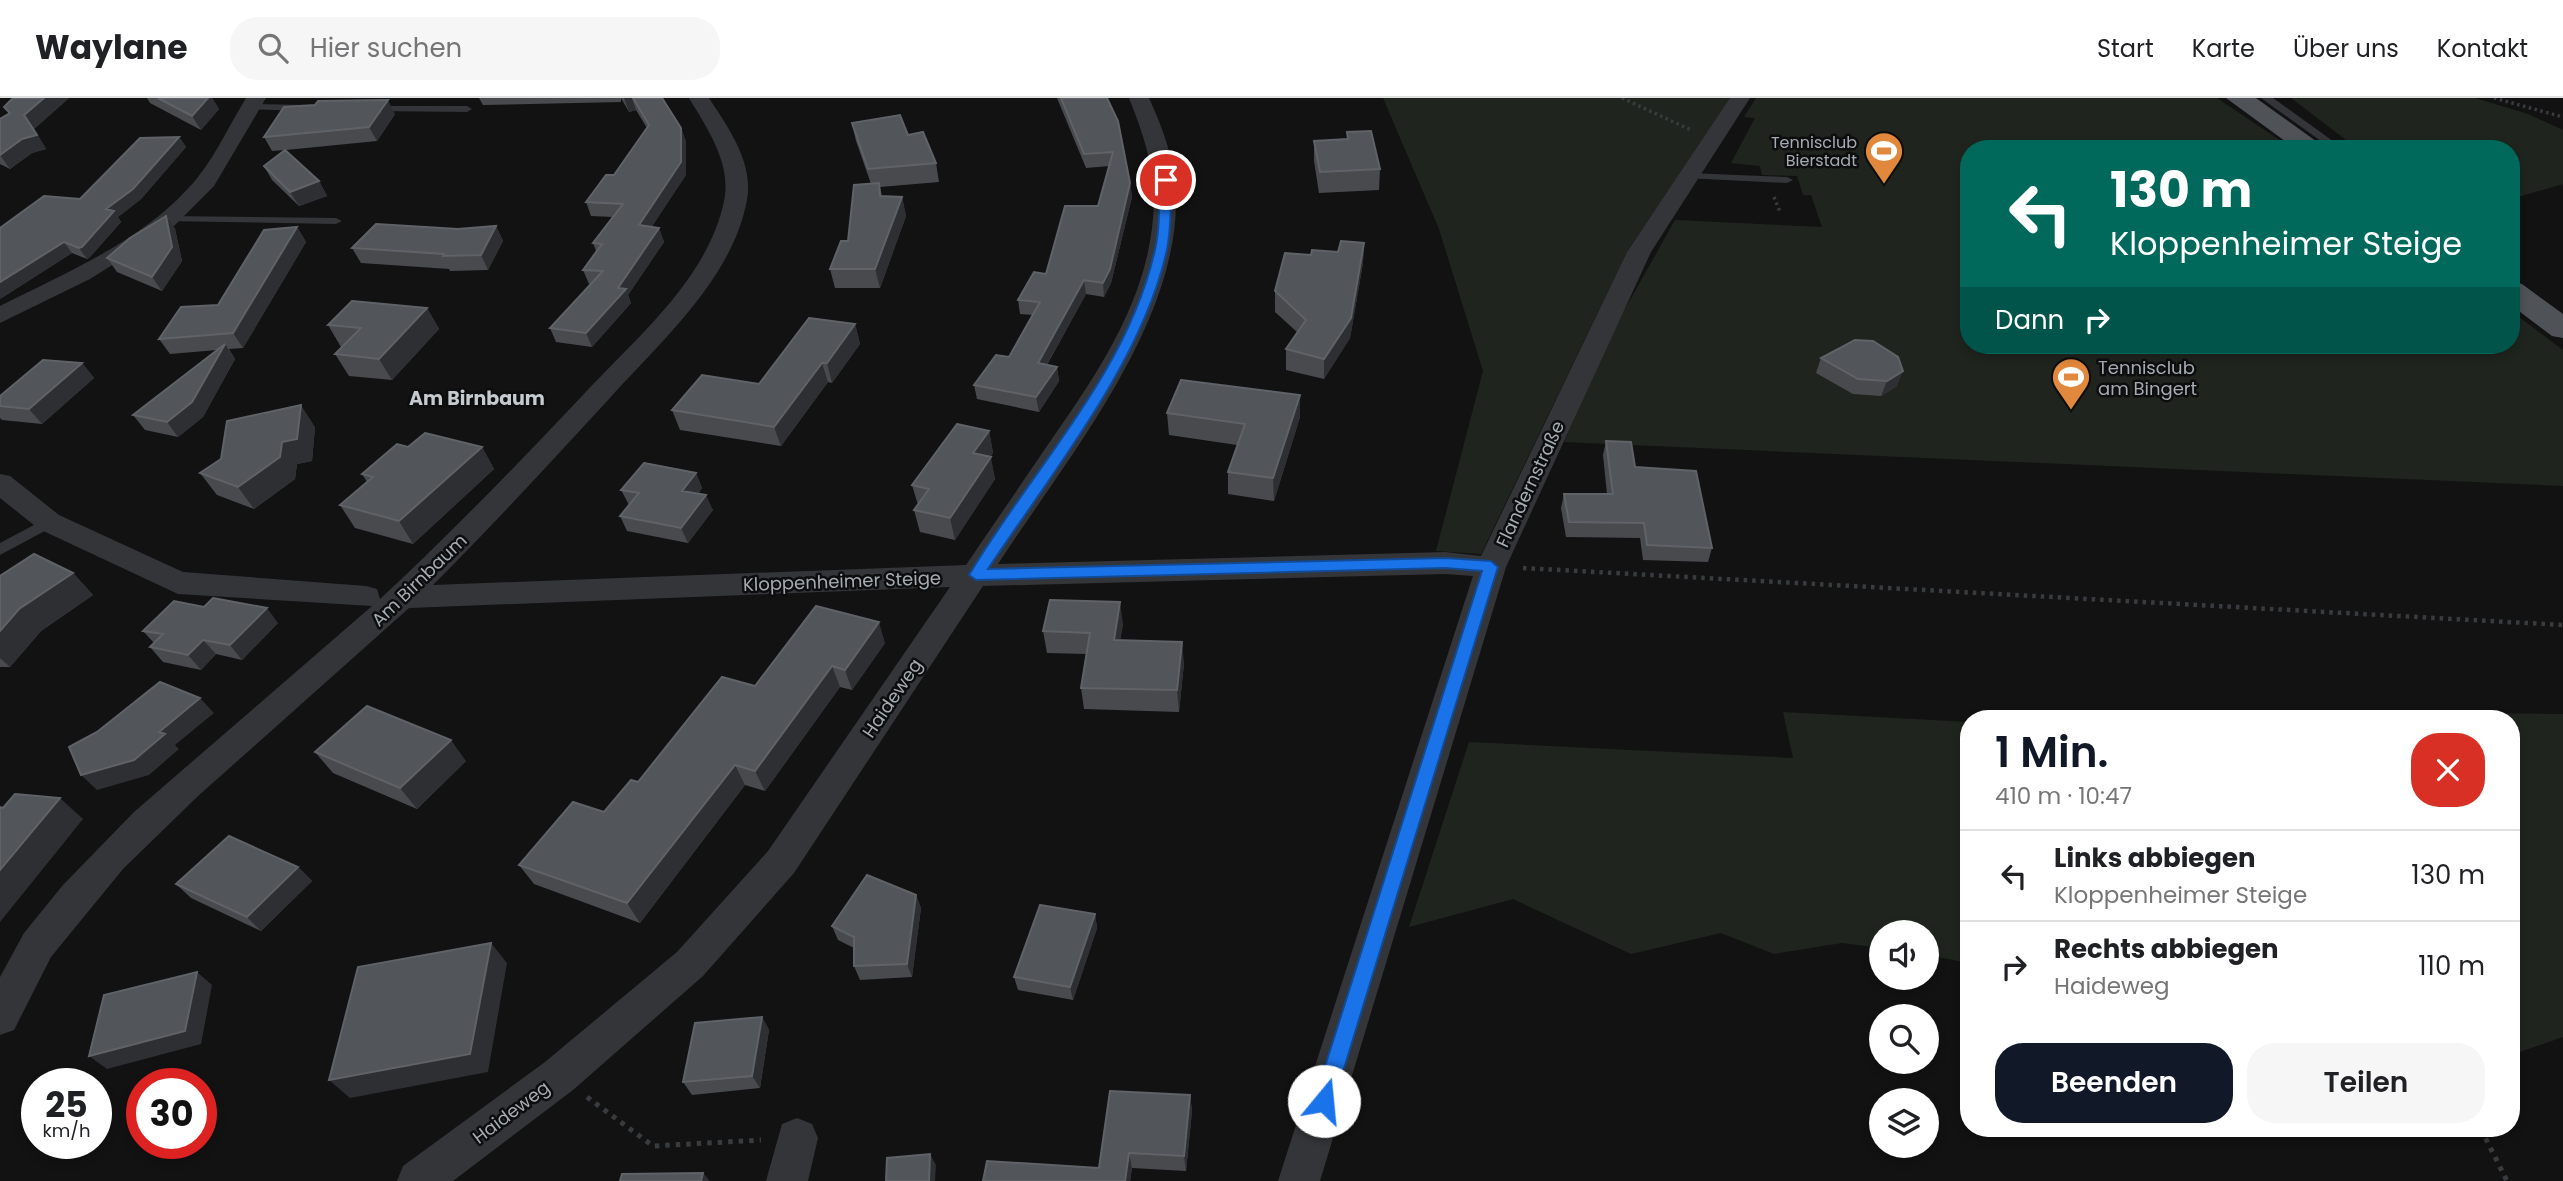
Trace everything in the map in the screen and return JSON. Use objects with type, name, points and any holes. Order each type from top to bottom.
[{"type":"main road","points":[[2239,98],[2301,140]]},
{"type":"main road","points":[[2520,297],[2563,329]]},
{"type":"street","name":"Am Birnbaum","points":[[0,1017],[42,939],[94,874],[192,783],[404,597],[544,454],[661,326],[721,248],[737,197],[733,161],[699,98]]},
{"type":"street","name":"Haideweg","points":[[418,1181],[559,1076],[690,964],[781,862],[1118,362],[1145,303],[1161,252],[1166,180],[1154,126],[1139,98]]},
{"type":"street","name":"Flandernstraße","points":[[1299,1181],[1491,567],[1639,251],[1740,98]]},
{"type":"street","points":[[0,316],[111,257],[166,219],[205,182],[254,103]]},
{"type":"street","points":[[0,483],[49,522],[178,583],[366,597]]},
{"type":"street","name":"Kloppenheimer Steige","points":[[404,597],[976,575],[1445,563],[1491,567]]},
{"type":"street","points":[[787,1181],[797,1138]]},
{"type":"lane","points":[[2266,98],[2326,140]]},
{"type":"lane","points":[[254,103],[321,108]]},
{"type":"lane","points":[[362,108],[467,109]]},
{"type":"lane","points":[[1689,176],[1787,180]]},
{"type":"lane","points":[[166,219],[336,221]]},
{"type":"lane","points":[[0,550],[49,522]]},
{"type":"path","points":[[1622,98],[1657,116],[1714,139]]},
{"type":"path","points":[[2494,98],[2563,117]]},
{"type":"path","points":[[1491,567],[2563,625]]},
{"type":"path","points":[[559,1076],[653,1146],[797,1138]]},
{"type":"path","points":[[2485,1137],[2507,1181]]},
{"type":"shaded area","points":[[1383,98],[1732,98],[1628,250],[1481,554],[1436,551],[1483,371],[1439,229]]},
{"type":"shaded area","points":[[1756,98],[2217,98],[2280,140],[1960,140],[1960,354],[2520,354],[2520,318],[2563,350],[2563,486],[1564,442],[1616,325],[1675,220],[1822,227],[1811,195],[1803,195],[1797,176],[1762,175],[1760,166],[1731,163],[1755,118],[1744,117]]},
{"type":"shaded area","points":[[2291,98],[2475,98],[2528,114],[2563,130],[2563,184],[2520,196],[2520,140],[2346,140]]},
{"type":"shaded area","points":[[1783,712],[1960,722],[1960,961],[1939,957],[1939,920],[1869,920],[1869,946],[1842,943],[1774,954],[1721,933],[1631,954],[1513,899],[1409,927],[1469,742],[1793,758]]},
{"type":"shaded area","points":[[2520,714],[2563,714],[2563,1037],[2520,1052]]},
{"type":"building","points":[[13,98],[44,98],[24,115],[37,135],[22,139],[0,155],[0,119],[10,113],[4,107]]},
{"type":"building","points":[[158,98],[208,98],[192,116]]},
{"type":"building","points":[[633,98],[662,98],[681,128],[681,162],[639,225],[659,228],[618,288],[626,289],[586,333],[550,328],[603,271],[583,270],[602,244],[593,243],[623,204],[586,202],[606,175],[614,175],[649,125]]},
{"type":"building","points":[[1061,98],[1107,98],[1118,121],[1130,183],[1110,269],[1103,283],[1084,280],[1038,363],[1057,367],[1036,397],[974,385],[996,355],[1009,357],[1040,302],[1018,300],[1034,272],[1046,274],[1065,206],[1098,206],[1113,152],[1084,154]]},
{"type":"building","points":[[388,100],[369,127],[264,137],[284,107],[315,105],[318,101]]},
{"type":"building","points":[[900,115],[908,135],[923,132],[936,163],[868,169],[852,123]]},
{"type":"building","points":[[1371,131],[1380,169],[1320,172],[1314,141],[1348,139],[1347,132]]},
{"type":"building","points":[[179,137],[133,189],[106,209],[114,211],[82,247],[64,242],[0,282],[0,228],[44,196],[80,199],[140,138]]},
{"type":"building","points":[[285,150],[319,181],[290,192],[264,166]]},
{"type":"building","points":[[879,183],[880,196],[902,197],[875,269],[830,269],[841,241],[848,241],[854,185]]},
{"type":"building","points":[[166,216],[172,247],[152,277],[107,258],[130,238]]},
{"type":"building","points":[[376,224],[458,229],[496,226],[481,255],[443,256],[444,254],[352,248]]},
{"type":"building","points":[[297,227],[233,333],[159,339],[181,307],[218,305],[264,230]]},
{"type":"building","points":[[1341,241],[1364,243],[1351,318],[1324,359],[1286,349],[1306,320],[1275,291],[1285,253],[1311,255],[1312,250],[1338,252]]},
{"type":"building","points":[[352,301],[427,308],[379,359],[335,354],[361,328],[328,325]]},
{"type":"building","points":[[809,318],[855,324],[774,427],[672,410],[702,375],[759,384]]},
{"type":"building","points":[[1855,340],[1873,341],[1898,357],[1903,371],[1887,381],[1858,379],[1821,358]]},
{"type":"building","points":[[225,344],[192,402],[167,422],[133,415]]},
{"type":"building","points":[[43,360],[82,363],[29,409],[0,406],[0,396]]},
{"type":"building","points":[[1181,380],[1300,395],[1273,478],[1228,472],[1245,424],[1167,413]]},
{"type":"building","points":[[301,405],[297,439],[282,442],[280,457],[238,487],[200,473],[221,459],[227,421]]},
{"type":"building","points":[[957,424],[989,431],[973,453],[991,457],[950,518],[914,510],[929,489],[912,485]]},
{"type":"building","points":[[425,433],[482,447],[399,521],[340,505],[373,477],[362,474],[397,444],[408,447]]},
{"type":"building","points":[[1606,441],[1631,442],[1635,467],[1696,471],[1712,548],[1647,545],[1644,523],[1569,522],[1564,494],[1613,494]]},
{"type":"building","points":[[644,463],[696,473],[682,491],[706,495],[681,528],[620,516],[639,493],[621,490]]},
{"type":"building","points":[[34,554],[73,573],[19,609],[0,631],[0,576]]},
{"type":"building","points":[[213,598],[267,608],[230,645],[203,640],[188,655],[150,647],[163,634],[143,631],[174,601],[204,607]]},
{"type":"building","points":[[1050,600],[1120,602],[1114,640],[1182,642],[1177,690],[1081,688],[1090,633],[1043,631]]},
{"type":"building","points":[[816,606],[879,622],[845,670],[832,666],[755,771],[735,765],[627,903],[519,865],[573,802],[604,812],[631,780],[638,782],[722,677],[755,686]]},
{"type":"building","points":[[160,682],[200,698],[159,732],[165,734],[134,760],[81,775],[69,747],[97,732]]},
{"type":"building","points":[[367,706],[451,740],[400,788],[315,752]]},
{"type":"building","points":[[15,794],[60,798],[0,870],[0,807],[3,808]]},
{"type":"building","points":[[229,836],[298,867],[247,917],[176,884]]},
{"type":"building","points":[[867,875],[916,895],[907,964],[854,966],[854,937],[832,926]]},
{"type":"building","points":[[1040,905],[1095,914],[1070,987],[1014,977]]},
{"type":"building","points":[[491,943],[470,1054],[329,1080],[358,967]]},
{"type":"building","points":[[197,972],[185,1031],[89,1056],[104,995]]},
{"type":"building","points":[[762,1017],[752,1076],[683,1082],[695,1023]]},
{"type":"building","points":[[1110,1091],[1190,1095],[1184,1156],[1129,1153],[1125,1181],[983,1181],[987,1161],[1099,1168]]},
{"type":"building","points":[[930,1154],[929,1181],[886,1181],[887,1158]]},
{"type":"building","points":[[703,1173],[701,1181],[620,1181],[622,1174]]},
{"type":"place","name":"Tennisclub Bierstadt","points":[[1884,185]]},
{"type":"place","name":"Tennisclub am Bingert","points":[[2071,411]]},
{"type":"district","name":"Am Birnbaum","points":[[477,398]]},
{"type":"route","points":[[1166,180],[1161,252],[1145,303],[1118,362],[976,575],[1445,563],[1491,567],[1324,1101]]}]
